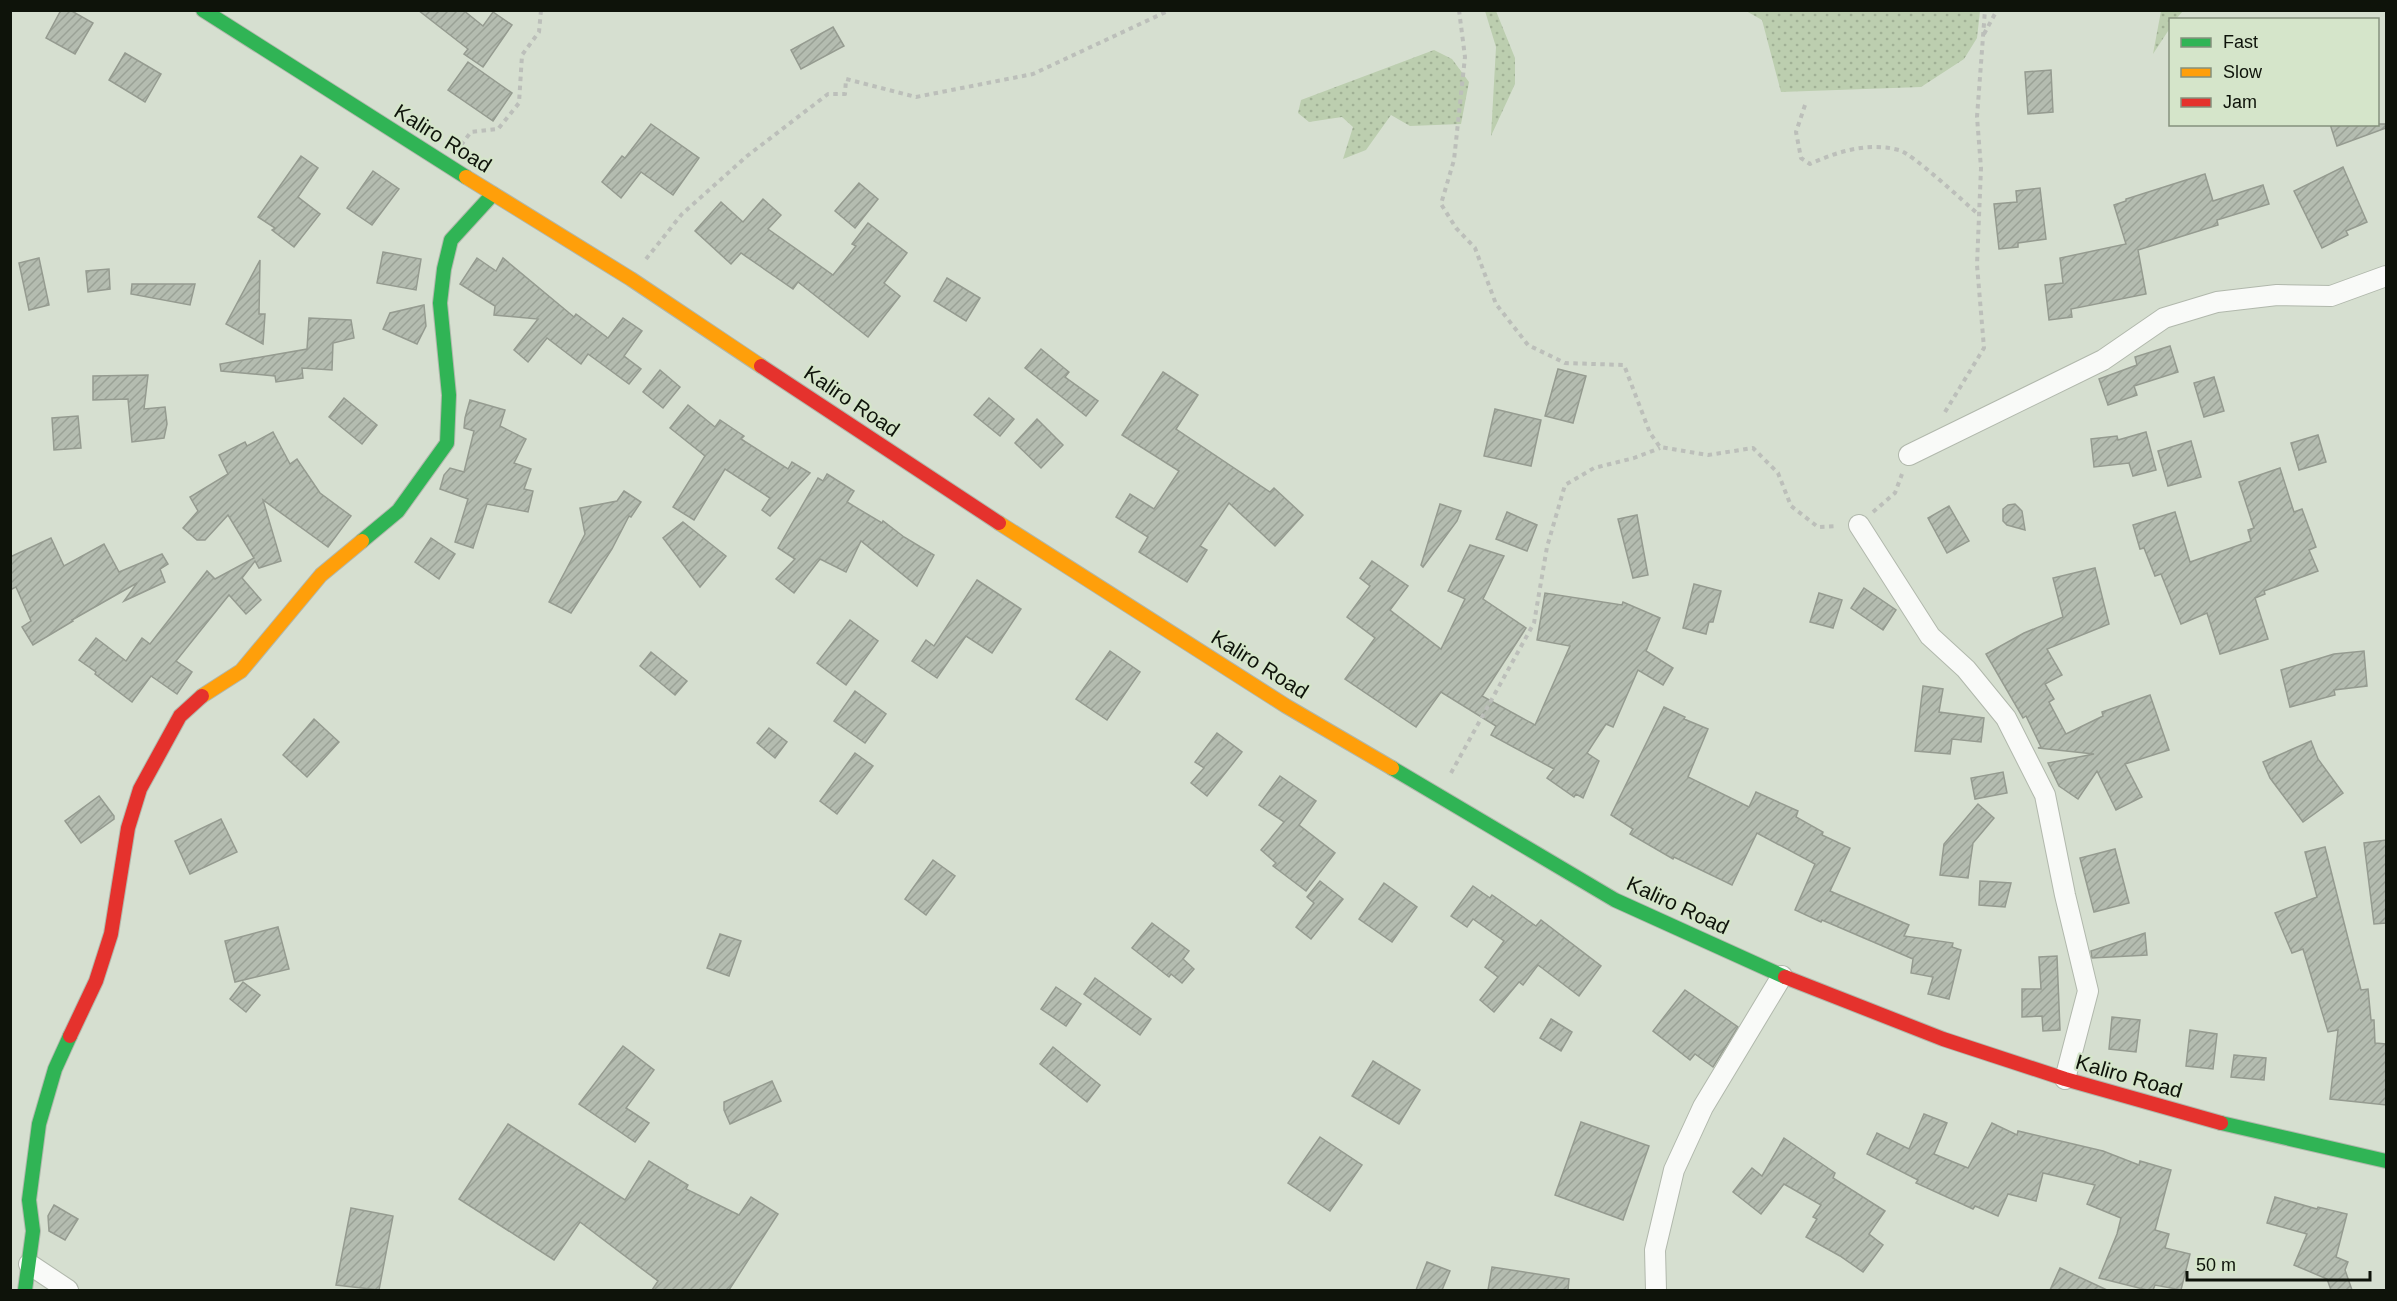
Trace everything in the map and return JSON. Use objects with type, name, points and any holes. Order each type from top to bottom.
[{"type":"main road","name":"Kaliro Road","points":[[203,10],[446,165],[631,279],[996,521],[1286,706],[1615,900],[1782,976],[1943,1039],[2065,1079],[2206,1120],[2386,1161]]},
{"type":"main road","points":[[25,1290],[33,1231],[29,1200],[39,1124],[55,1069],[96,981],[111,934],[128,828],[140,789],[180,716],[196,700],[241,671],[321,575],[398,511],[447,443],[448,395],[440,303],[444,269],[452,240],[493,194]]},
{"type":"street","points":[[1909,454],[2103,360],[2164,318],[2217,302],[2277,295],[2331,296],[2386,276]]},
{"type":"street","points":[[1859,525],[1930,636],[1965,669],[2006,718],[2045,795],[2065,895],[2088,990],[2065,1079]]},
{"type":"street","points":[[1656,1290],[1655,1250],[1674,1170],[1703,1107],[1782,976]]},
{"type":"street","points":[[29,1264],[68,1290]]},
{"type":"path","points":[[446,165],[471,132],[498,129],[519,103],[522,55],[539,32],[541,10]]},
{"type":"path","points":[[631,279],[682,214],[747,156],[828,94],[845,94],[846,79],[916,97],[1033,74],[1170,10]]},
{"type":"path","points":[[1459,10],[1465,57],[1454,160],[1441,204],[1456,228],[1475,248],[1496,304],[1528,345],[1565,363],[1624,365],[1650,433],[1660,447]]},
{"type":"path","points":[[1942,417],[1984,348],[1977,265],[1981,168],[1977,117],[1985,10]]},
{"type":"path","points":[[1983,35],[1997,10]]},
{"type":"path","points":[[1804,105],[1796,132],[1801,158],[1810,164],[1836,153],[1866,146],[1902,151],[1979,214]]},
{"type":"path","points":[[1440,795],[1534,623],[1547,547],[1565,486],[1594,468],[1634,458],[1660,447],[1708,455],[1753,448],[1778,473],[1791,506],[1818,527],[1859,525],[1895,493],[1909,454]]},
{"type":"green space","points":[[1485,11],[1496,11],[1515,58],[1515,84],[1491,136],[1496,47]]},
{"type":"green space","points":[[1746,11],[1980,11],[1977,38],[1964,59],[1921,87],[1781,92],[1762,20]]},
{"type":"green space","points":[[2161,11],[2183,11],[2177,18],[2169,18],[2169,30],[2153,54]]},
{"type":"green space","points":[[1434,50],[1452,59],[1469,82],[1461,124],[1410,126],[1391,115],[1366,150],[1343,159],[1353,127],[1342,117],[1309,122],[1298,113],[1301,100]]},
{"type":"building","points":[[61,10],[70,10],[93,23],[75,54],[46,38]]},
{"type":"building","points":[[418,10],[463,10],[483,26],[493,12],[512,25],[483,67],[464,54],[468,49]]},
{"type":"building","points":[[833,27],[844,46],[801,69],[791,50]]},
{"type":"building","points":[[125,53],[161,74],[145,102],[109,80]]},
{"type":"building","points":[[468,62],[512,93],[493,121],[448,90]]},
{"type":"building","points":[[2051,70],[2053,112],[2028,114],[2025,72]]},
{"type":"building","points":[[651,124],[699,158],[673,195],[641,172],[621,198],[602,182],[622,156],[625,158]]},
{"type":"building","points":[[2386,124],[2386,128],[2337,146],[2331,126]]},
{"type":"building","points":[[301,156],[318,168],[298,197],[320,214],[294,247],[272,230],[275,228],[258,217]]},
{"type":"building","points":[[2343,167],[2367,222],[2346,231],[2348,235],[2322,248],[2294,191]]},
{"type":"building","points":[[373,171],[399,189],[372,225],[347,208]]},
{"type":"building","points":[[2205,174],[2213,201],[2263,185],[2269,204],[2217,220],[2218,225],[2138,250],[2146,294],[2071,309],[2072,317],[2049,320],[2045,285],[2063,283],[2060,258],[2126,244],[2114,205],[2126,199]]},
{"type":"building","points":[[859,183],[878,199],[855,228],[835,211]]},
{"type":"building","points":[[2040,188],[2046,239],[2018,243],[2018,247],[1999,249],[1994,204],[2017,202],[2016,191]]},
{"type":"building","points":[[763,199],[781,215],[768,229],[833,275],[856,246],[852,244],[868,223],[907,253],[884,283],[900,296],[868,337],[798,282],[793,289],[741,253],[731,264],[695,231],[721,202],[743,222]]},
{"type":"building","points":[[383,252],[421,259],[416,290],[377,283]]},
{"type":"building","points":[[39,258],[49,305],[29,310],[19,263]]},
{"type":"building","points":[[477,258],[496,271],[503,258],[574,317],[576,314],[608,338],[623,318],[642,331],[624,356],[641,369],[629,384],[588,354],[581,364],[547,338],[528,362],[514,350],[538,319],[494,315],[495,306],[460,284]]},
{"type":"building","points":[[260,260],[259,314],[265,314],[263,344],[226,324]]},
{"type":"building","points":[[109,269],[110,289],[88,292],[86,271]]},
{"type":"building","points":[[947,278],[980,298],[966,321],[934,301]]},
{"type":"building","points":[[132,284],[195,284],[190,305],[131,294]]},
{"type":"building","points":[[424,305],[426,326],[417,344],[383,329],[390,313]]},
{"type":"building","points":[[309,318],[351,320],[354,338],[333,343],[332,370],[302,368],[303,378],[276,382],[275,376],[221,371],[220,364],[307,349]]},
{"type":"building","points":[[2170,346],[2178,372],[2134,386],[2137,395],[2108,405],[2099,379],[2137,365],[2135,357]]},
{"type":"building","points":[[1041,349],[1069,372],[1065,377],[1098,401],[1086,416],[1025,368]]},
{"type":"building","points":[[1558,369],[1586,376],[1573,423],[1545,416]]},
{"type":"building","points":[[660,370],[680,387],[663,408],[643,392]]},
{"type":"building","points":[[1163,372],[1198,395],[1176,429],[1270,492],[1274,488],[1303,515],[1275,546],[1229,503],[1200,546],[1207,550],[1187,582],[1139,552],[1148,537],[1116,517],[1130,494],[1154,509],[1179,471],[1122,435]]},
{"type":"building","points":[[148,375],[144,409],[165,407],[167,424],[164,438],[132,442],[128,399],[93,400],[93,376]]},
{"type":"building","points":[[2214,377],[2224,411],[2204,417],[2194,383]]},
{"type":"building","points":[[344,398],[377,425],[362,444],[329,417]]},
{"type":"building","points":[[989,398],[1014,419],[1000,436],[974,415]]},
{"type":"building","points":[[470,400],[505,410],[500,426],[526,439],[514,463],[531,469],[524,489],[533,491],[528,512],[487,504],[473,548],[455,542],[468,499],[440,489],[444,475],[450,468],[464,472],[474,431],[464,428]]},
{"type":"building","points":[[688,405],[715,427],[720,420],[744,436],[741,439],[788,469],[792,462],[810,473],[770,516],[762,510],[770,498],[725,469],[694,520],[673,507],[705,456],[670,428]]},
{"type":"building","points":[[1495,409],[1541,420],[1531,466],[1484,456]]},
{"type":"building","points":[[78,416],[81,448],[54,450],[52,418]]},
{"type":"building","points":[[1037,419],[1063,445],[1041,468],[1015,443]]},
{"type":"building","points":[[273,432],[290,464],[297,459],[320,493],[351,516],[328,547],[263,500],[281,561],[259,568],[255,561],[242,578],[261,600],[246,614],[229,595],[176,661],[192,672],[177,694],[151,676],[132,702],[79,660],[96,638],[126,661],[142,638],[150,644],[207,571],[215,579],[254,558],[228,515],[205,540],[197,540],[183,528],[198,511],[190,497],[228,474],[219,455],[245,442],[247,446]]},
{"type":"building","points":[[2146,432],[2156,470],[2133,476],[2129,463],[2094,467],[2091,439],[2117,436],[2118,440]]},
{"type":"building","points":[[2318,435],[2326,462],[2299,470],[2291,443]]},
{"type":"building","points":[[2191,441],[2201,477],[2168,486],[2158,451]]},
{"type":"building","points":[[2280,468],[2294,512],[2302,509],[2316,547],[2309,550],[2318,571],[2264,591],[2265,594],[2255,598],[2268,639],[2220,654],[2207,613],[2181,624],[2161,574],[2155,576],[2144,548],[2140,549],[2133,525],[2175,512],[2190,562],[2251,541],[2248,530],[2254,528],[2239,482]]},
{"type":"building","points":[[827,474],[854,491],[847,502],[882,523],[883,521],[934,555],[917,586],[861,541],[846,572],[820,559],[794,593],[776,579],[795,559],[778,548],[818,478],[823,481]]},
{"type":"building","points":[[624,491],[641,502],[631,517],[629,516],[612,549],[571,613],[549,602],[585,534],[580,508],[617,501]]},
{"type":"building","points":[[1440,504],[1461,511],[1457,521],[1423,567],[1421,565]]},
{"type":"building","points":[[2015,504],[2022,511],[2025,530],[2007,525],[2003,521],[2003,509]]},
{"type":"building","points":[[1949,506],[1969,541],[1947,553],[1928,518]]},
{"type":"building","points":[[1507,512],[1537,525],[1527,551],[1496,539]]},
{"type":"building","points":[[1637,515],[1648,575],[1633,578],[1618,519]]},
{"type":"building","points":[[683,522],[726,556],[700,587],[663,538]]},
{"type":"building","points":[[51,538],[64,566],[104,544],[119,572],[162,554],[168,564],[160,569],[165,582],[124,601],[137,583],[33,645],[22,627],[31,621],[16,587],[10,590],[10,557]]},
{"type":"building","points":[[431,538],[455,554],[439,579],[415,562]]},
{"type":"building","points":[[1470,545],[1504,556],[1483,599],[1526,628],[1482,696],[1535,725],[1570,646],[1537,640],[1545,593],[1622,605],[1623,602],[1660,618],[1646,651],[1673,668],[1663,685],[1638,670],[1613,727],[1606,724],[1587,753],[1599,761],[1583,798],[1576,794],[1574,797],[1547,778],[1554,769],[1491,735],[1496,726],[1441,692],[1416,727],[1345,679],[1375,638],[1347,617],[1370,586],[1360,578],[1372,561],[1408,586],[1390,610],[1441,649],[1465,599],[1448,591]]},
{"type":"building","points":[[2095,568],[2109,624],[2047,649],[2062,675],[2045,684],[2054,699],[2049,702],[2066,734],[2103,716],[2102,712],[2150,695],[2169,750],[2125,764],[2142,797],[2116,810],[2097,771],[2078,799],[2059,786],[2048,763],[2094,754],[2038,748],[2041,747],[2026,716],[2023,718],[1986,654],[2024,633],[2063,617],[2053,578]]},
{"type":"building","points":[[977,580],[1021,609],[992,653],[966,636],[937,678],[912,661],[926,640],[934,646]]},
{"type":"building","points":[[1694,584],[1721,591],[1713,622],[1709,622],[1706,634],[1683,628]]},
{"type":"building","points":[[1864,588],[1896,610],[1883,630],[1851,608]]},
{"type":"building","points":[[1819,593],[1842,600],[1833,628],[1810,622]]},
{"type":"building","points":[[850,620],[878,641],[846,685],[817,663]]},
{"type":"building","points":[[1110,651],[1140,672],[1107,720],[1076,699]]},
{"type":"building","points":[[2364,651],[2367,686],[2334,690],[2335,695],[2290,707],[2281,670],[2334,654]]},
{"type":"building","points":[[651,652],[687,681],[675,695],[640,666]]},
{"type":"building","points":[[1923,686],[1943,689],[1939,712],[1984,718],[1981,742],[1952,739],[1950,754],[1915,751]]},
{"type":"building","points":[[855,691],[886,714],[865,743],[834,721]]},
{"type":"building","points":[[1664,707],[1708,729],[1688,777],[1749,807],[1756,792],[1798,811],[1796,817],[1823,832],[1822,835],[1850,848],[1830,891],[1909,925],[1904,936],[1953,943],[1952,947],[1961,950],[1949,999],[1928,994],[1933,977],[1911,973],[1913,959],[1795,910],[1815,864],[1757,833],[1732,885],[1674,857],[1673,859],[1630,834],[1633,829],[1611,815]]},
{"type":"building","points":[[314,719],[339,742],[307,777],[283,755]]},
{"type":"building","points":[[769,728],[787,742],[775,758],[757,743]]},
{"type":"building","points":[[1217,733],[1242,752],[1207,796],[1191,783],[1204,768],[1195,762]]},
{"type":"building","points":[[2311,741],[2318,759],[2343,793],[2303,822],[2270,778],[2263,762]]},
{"type":"building","points":[[855,753],[873,766],[837,814],[820,801]]},
{"type":"building","points":[[2003,772],[2007,793],[1975,799],[1971,778]]},
{"type":"building","points":[[1280,776],[1316,801],[1299,825],[1335,853],[1306,891],[1273,866],[1276,863],[1261,850],[1284,822],[1259,805]]},
{"type":"building","points":[[99,796],[114,819],[81,843],[65,821]]},
{"type":"building","points":[[1978,804],[1994,818],[1973,843],[1968,878],[1940,875],[1944,844]]},
{"type":"building","points":[[221,819],[237,852],[190,874],[175,841]]},
{"type":"building","points":[[2386,840],[2386,923],[2374,924],[2364,843]]},
{"type":"building","points":[[2325,847],[2361,990],[2368,989],[2371,1020],[2374,1020],[2375,1043],[2386,1044],[2386,1105],[2330,1099],[2338,1030],[2328,1032],[2303,949],[2292,953],[2275,913],[2317,897],[2305,852]]},
{"type":"building","points":[[2115,849],[2129,903],[2094,912],[2080,858]]},
{"type":"building","points":[[933,860],[955,876],[926,915],[905,899]]},
{"type":"building","points":[[1320,881],[1343,899],[1311,939],[1296,927],[1314,903],[1307,897]]},
{"type":"building","points":[[1980,881],[2011,883],[2005,907],[1979,905]]},
{"type":"building","points":[[1384,883],[1417,907],[1392,942],[1359,919]]},
{"type":"building","points":[[1473,886],[1490,898],[1492,895],[1536,926],[1541,920],[1601,966],[1579,996],[1538,965],[1523,985],[1519,982],[1494,1012],[1480,1000],[1498,977],[1485,967],[1504,941],[1473,919],[1467,927],[1451,916]]},
{"type":"building","points":[[1152,923],[1189,951],[1183,959],[1194,969],[1182,983],[1171,974],[1169,977],[1132,948]]},
{"type":"building","points":[[278,927],[289,969],[235,982],[225,941]]},
{"type":"building","points":[[2145,933],[2147,955],[2092,958],[2091,951]]},
{"type":"building","points":[[720,934],[741,941],[729,976],[707,968]]},
{"type":"building","points":[[2057,956],[2060,1030],[2043,1031],[2042,1016],[2022,1017],[2022,989],[2041,989],[2039,957]]},
{"type":"building","points":[[1095,978],[1151,1019],[1140,1035],[1084,994]]},
{"type":"building","points":[[243,982],[260,995],[246,1012],[230,999]]},
{"type":"building","points":[[1056,987],[1081,1004],[1066,1026],[1041,1009]]},
{"type":"building","points":[[1685,990],[1738,1027],[1713,1067],[1695,1054],[1690,1060],[1653,1031]]},
{"type":"building","points":[[2112,1017],[2140,1020],[2136,1052],[2109,1049]]},
{"type":"building","points":[[1551,1019],[1572,1032],[1561,1051],[1540,1038]]},
{"type":"building","points":[[2190,1030],[2217,1034],[2213,1069],[2186,1066]]},
{"type":"building","points":[[623,1046],[654,1070],[626,1108],[649,1123],[635,1142],[579,1104]]},
{"type":"building","points":[[1053,1047],[1100,1085],[1087,1102],[1040,1064]]},
{"type":"building","points":[[2234,1055],[2266,1058],[2264,1080],[2231,1077]]},
{"type":"building","points":[[1373,1061],[1420,1090],[1399,1124],[1352,1096]]},
{"type":"building","points":[[772,1081],[781,1101],[730,1124],[724,1110],[724,1102]]},
{"type":"building","points":[[1924,1114],[1947,1123],[1934,1154],[1968,1168],[1992,1123],[2017,1135],[2018,1131],[2103,1151],[2139,1165],[2140,1161],[2171,1170],[2155,1230],[2169,1234],[2165,1248],[2190,1254],[2181,1290],[2155,1285],[2153,1290],[2147,1290],[2099,1278],[2121,1218],[2087,1204],[2095,1185],[2043,1173],[2036,1201],[2008,1194],[1998,1216],[1975,1206],[1973,1209],[1916,1183],[1918,1180],[1867,1154],[1877,1133],[1909,1149]]},
{"type":"building","points":[[1581,1122],[1649,1146],[1623,1220],[1555,1195]]},
{"type":"building","points":[[508,1124],[625,1200],[649,1161],[688,1185],[686,1189],[739,1215],[751,1197],[778,1214],[729,1290],[652,1290],[658,1281],[580,1222],[554,1260],[459,1199]]},
{"type":"building","points":[[1320,1137],[1362,1165],[1330,1211],[1288,1183]]},
{"type":"building","points":[[1784,1138],[1835,1173],[1833,1178],[1885,1211],[1869,1234],[1883,1245],[1863,1272],[1806,1237],[1817,1219],[1813,1217],[1821,1205],[1784,1184],[1761,1214],[1733,1192],[1752,1168],[1762,1176]]},
{"type":"building","points":[[2275,1197],[2317,1209],[2318,1207],[2347,1214],[2336,1257],[2348,1262],[2345,1270],[2352,1290],[2331,1290],[2327,1279],[2294,1265],[2307,1234],[2267,1223]]},
{"type":"building","points":[[54,1205],[78,1219],[65,1240],[49,1231],[48,1216]]},
{"type":"building","points":[[351,1208],[393,1216],[379,1290],[336,1285]]},
{"type":"building","points":[[1427,1262],[1450,1271],[1442,1290],[1416,1290]]},
{"type":"building","points":[[1492,1267],[1569,1279],[1568,1290],[1488,1290]]},
{"type":"building","points":[[2060,1268],[2107,1290],[2050,1290]]},
{"type":"traffic: fast","points":[[203,10],[466,177]]},
{"type":"traffic: fast","points":[[362,541],[398,511],[447,443],[449,395],[440,303],[444,269],[451,240],[493,194]]},
{"type":"traffic: fast","points":[[1392,768],[1615,900],[1785,977]]},
{"type":"traffic: fast","points":[[25,1290],[33,1231],[29,1200],[39,1124],[55,1069],[70,1036]]},
{"type":"traffic: fast","points":[[2221,1123],[2386,1161]]},
{"type":"traffic: slow","points":[[466,177],[631,279],[761,366]]},
{"type":"traffic: slow","points":[[999,523],[1286,706],[1392,768]]},
{"type":"traffic: slow","points":[[202,696],[241,671],[321,575],[362,541]]},
{"type":"traffic: jam","points":[[761,366],[999,523]]},
{"type":"traffic: jam","points":[[70,1036],[96,981],[111,934],[128,828],[140,789],[180,716],[202,696]]},
{"type":"traffic: jam","points":[[1785,977],[1943,1039],[2065,1079],[2221,1123]]}]
